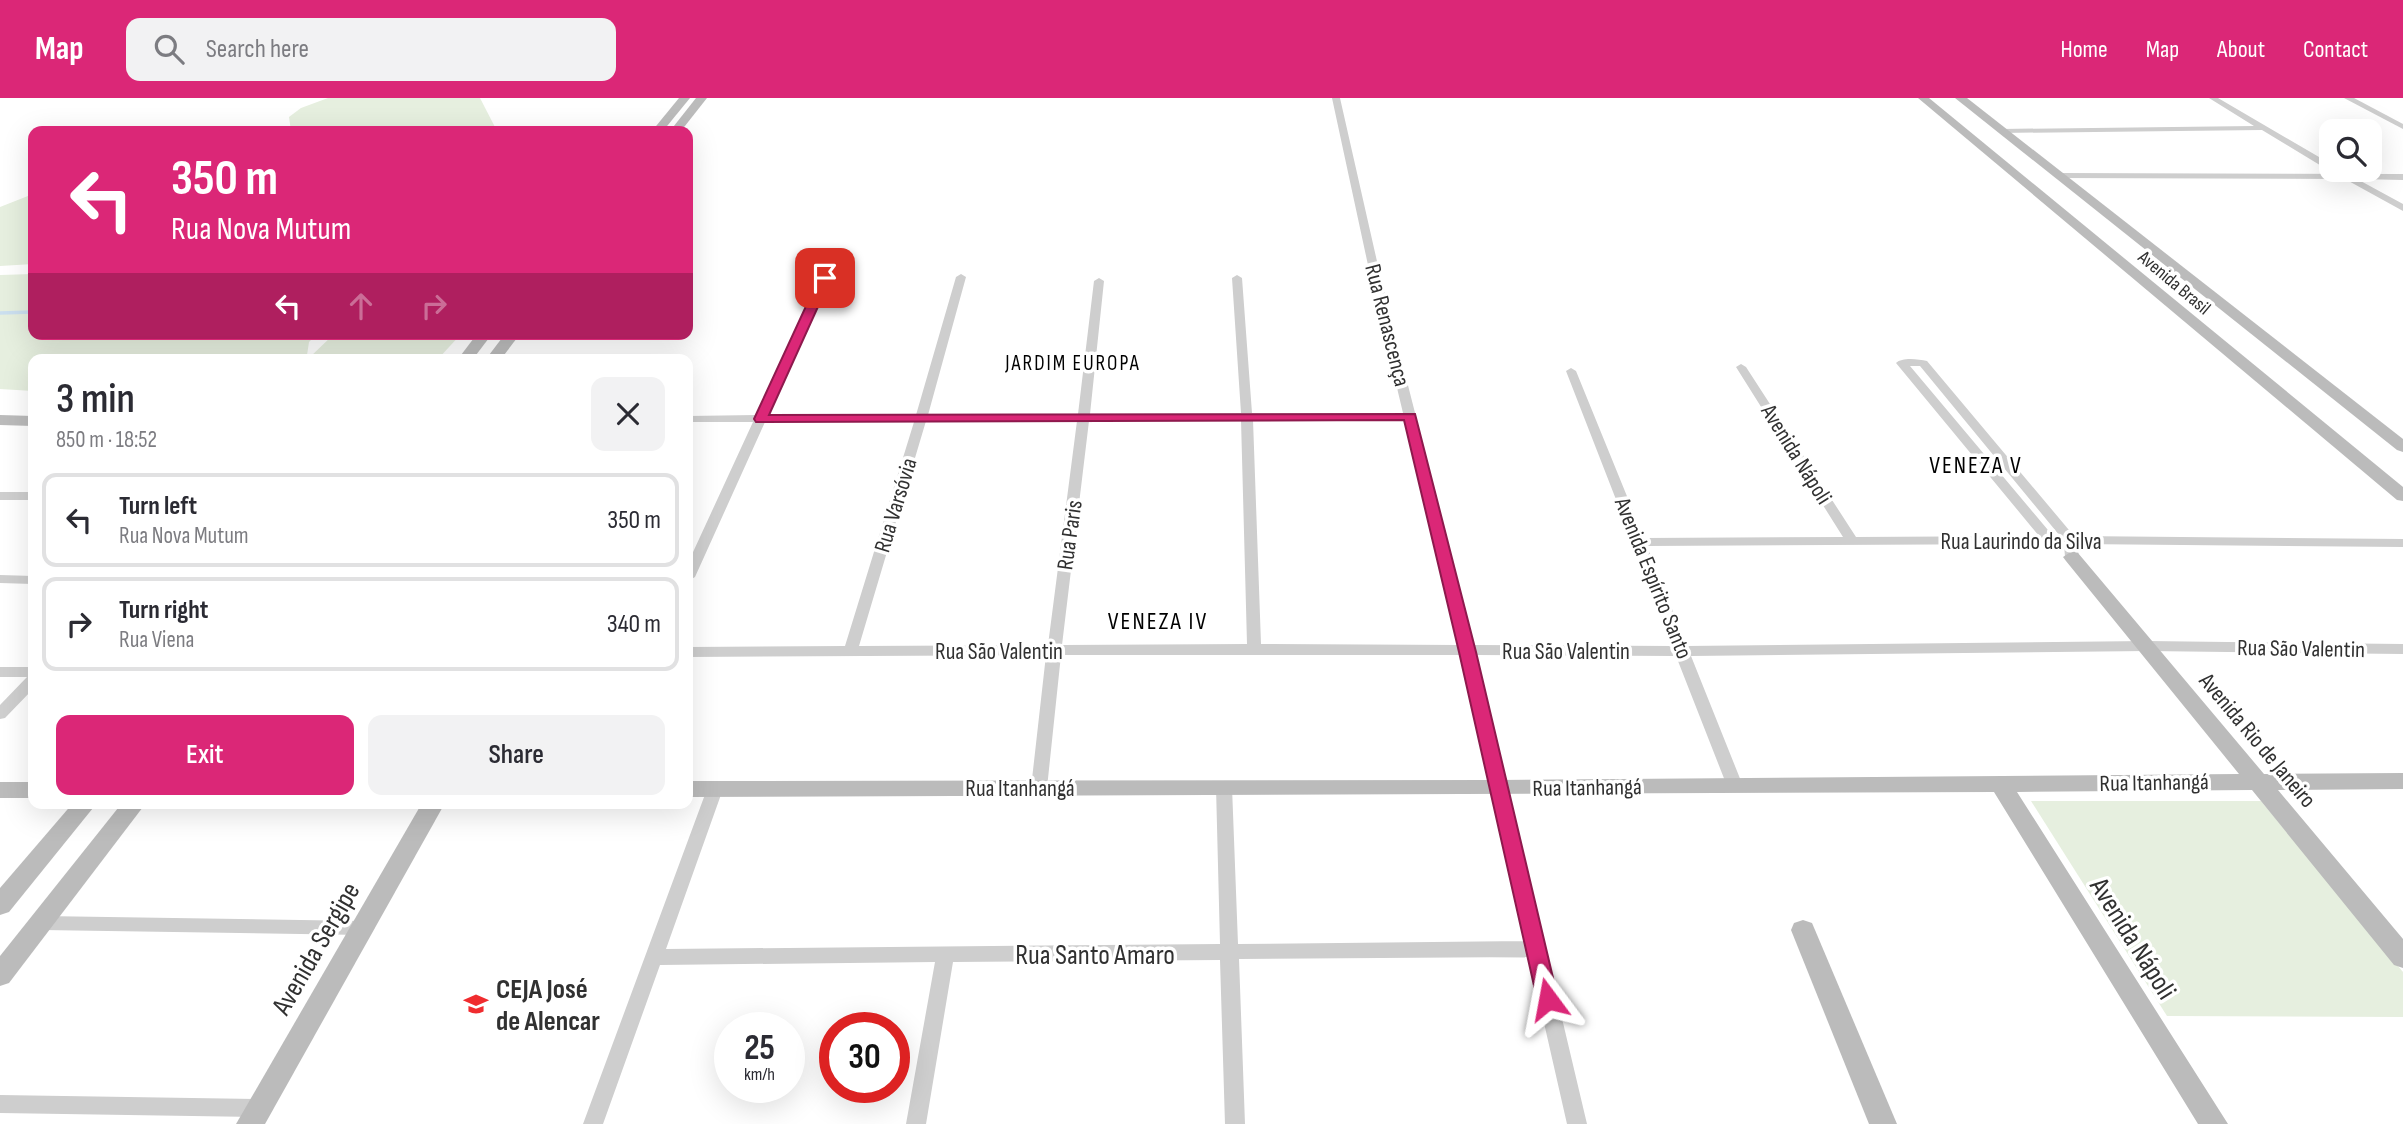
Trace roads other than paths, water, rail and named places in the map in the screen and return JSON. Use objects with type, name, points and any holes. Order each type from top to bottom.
[{"type":"main road","points":[[661,126],[685,98]]},
{"type":"main road","points":[[679,126],[702,98]]},
{"type":"main road","name":"Avenida Brasil","points":[[1923,98],[2403,496]]},
{"type":"main road","name":"Avenida Brasil","points":[[1960,98],[2403,447]]},
{"type":"main road","points":[[469,354],[480,340]]},
{"type":"main road","points":[[497,354],[508,340]]},
{"type":"main road","points":[[0,421],[28,421]]},
{"type":"main road","name":"Avenida Rio de Janeiro","points":[[2071,549],[2147,646],[2403,957]]},
{"type":"main road","name":"Rua Itanhangá","points":[[693,789],[1499,788],[2001,785],[2258,780],[2403,781]]},
{"type":"main road","name":"Avenida Nápoli","points":[[2001,785],[2214,1124]]},
{"type":"main road","points":[[0,790],[28,790]]},
{"type":"main road","points":[[0,905],[81,809]]},
{"type":"main road","points":[[0,975],[130,809]]},
{"type":"main road","name":"Avenida Sergipe","points":[[254,1116],[431,809]]},
{"type":"main road","points":[[1803,930],[1884,1124]]},
{"type":"street","name":"Rua Renascença","points":[[1336,98],[1376,279],[1468,652],[1577,1124]]},
{"type":"street","points":[[2213,98],[2319,161]]},
{"type":"street","points":[[2227,98],[2319,152]]},
{"type":"street","points":[[2348,98],[2403,127]]},
{"type":"street","points":[[2001,131],[2265,128]]},
{"type":"street","points":[[2059,176],[2319,173]]},
{"type":"street","points":[[2382,177],[2403,177]]},
{"type":"street","points":[[2363,182],[2402,206]]},
{"type":"street","points":[[2368,182],[2402,206]]},
{"type":"street","name":"Rua Varsóvia","points":[[850,652],[961,277]]},
{"type":"street","points":[[693,566],[825,278]]},
{"type":"street","points":[[1237,278],[1247,417],[1254,649]]},
{"type":"street","name":"Rua Paris","points":[[1039,788],[1052,651],[1086,419],[1099,282]]},
{"type":"street","name":"Avenida Rio de Janeiro","points":[[1901,363],[1923,363],[2071,549],[2048,540],[1901,363]]},
{"type":"street","name":"Avenida Nápoli","points":[[1741,367],[1852,541]]},
{"type":"street","name":"Avenida Espírito Santo","points":[[1571,371],[1735,786]]},
{"type":"street","points":[[693,419],[1410,416]]},
{"type":"street","points":[[0,496],[28,496]]},
{"type":"street","name":"Rua Laurindo da Silva","points":[[1639,542],[2048,540]]},
{"type":"street","name":"Rua Laurindo da Silva","points":[[2071,549],[2403,543]]},
{"type":"street","points":[[0,579],[28,580]]},
{"type":"street","name":"Rua São Valentin","points":[[693,652],[1254,649],[1468,652],[2147,646],[2403,649]]},
{"type":"street","points":[[0,672],[28,672]]},
{"type":"street","points":[[0,714],[28,685]]},
{"type":"street","points":[[1224,788],[1235,1124]]},
{"type":"street","points":[[593,1124],[715,789]]},
{"type":"street","points":[[42,923],[363,928]]},
{"type":"street","name":"Rua Santo Amaro","points":[[654,957],[1536,949]]},
{"type":"street","points":[[916,1124],[945,955]]},
{"type":"street","points":[[0,1104],[254,1116]]},
{"type":"waterway","points":[[0,313],[28,312]]},
{"type":"place","name":"CEJA José de Alencar","points":[[476,1004]]},
{"type":"district","name":"JARDIM EUROPA","points":[[1073,363]]},
{"type":"district","name":"VENEZA V","points":[[1976,465]]},
{"type":"district","name":"VENEZA IV","points":[[1158,621]]}]
